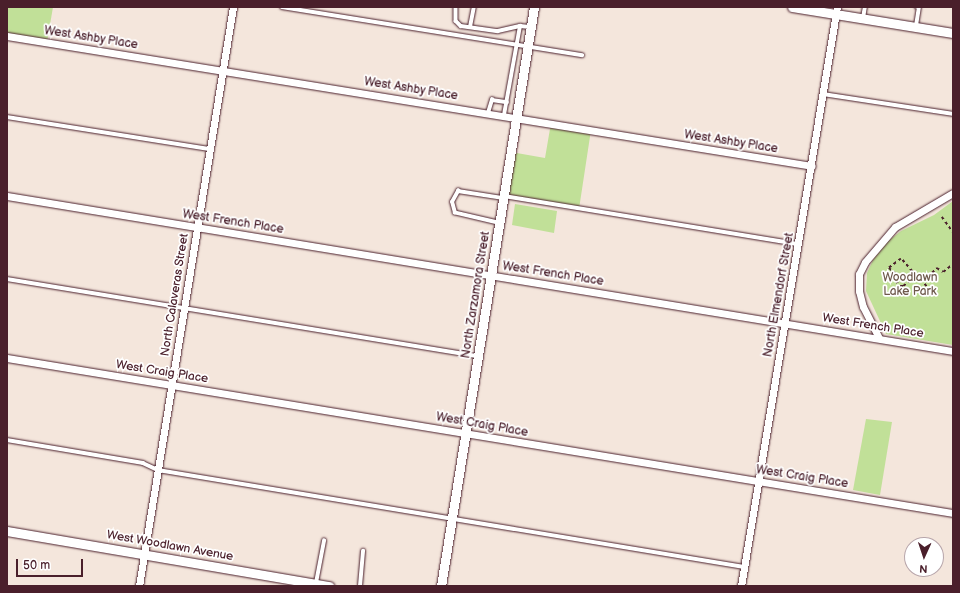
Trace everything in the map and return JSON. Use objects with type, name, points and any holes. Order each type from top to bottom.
[{"type":"street","name":"North Calaveras Street","points":[[139,586],[233,7]]},
{"type":"street","name":"North Zarzamora Street","points":[[441,586],[534,7]]},
{"type":"street","points":[[792,7],[836,11],[863,18],[953,33]]},
{"type":"street","name":"North Elmendorf Street","points":[[741,586],[812,166],[836,11]]},
{"type":"street","name":"West Ashby Place","points":[[7,36],[223,69],[812,166]]},
{"type":"street","points":[[879,338],[863,306],[858,291],[859,274],[865,262],[896,227],[953,193]]},
{"type":"street","name":"West French Place","points":[[7,196],[953,351]]},
{"type":"street","name":"West Craig Place","points":[[7,358],[953,513]]},
{"type":"street","name":"West Woodlawn Avenue","points":[[7,531],[329,586]]},
{"type":"lane","points":[[282,7],[528,45],[582,55]]},
{"type":"lane","points":[[456,7],[458,24],[498,31],[520,26],[531,27]]},
{"type":"lane","points":[[470,27],[474,7]]},
{"type":"lane","points":[[863,18],[865,7]]},
{"type":"lane","points":[[916,27],[919,7],[917,7]]},
{"type":"lane","points":[[504,115],[520,26]]},
{"type":"lane","points":[[823,94],[953,114]]},
{"type":"lane","points":[[488,113],[492,100],[506,102]]},
{"type":"lane","points":[[7,117],[210,149]]},
{"type":"lane","points":[[499,223],[455,213],[452,202],[453,195],[458,191],[504,197],[798,245]]},
{"type":"lane","points":[[7,279],[478,356]]},
{"type":"lane","points":[[7,440],[143,463],[158,470],[451,520],[744,567]]},
{"type":"lane","points":[[316,584],[324,541]]},
{"type":"lane","points":[[360,586],[363,551]]},
{"type":"path","points":[[942,217],[953,232]]},
{"type":"path","points":[[916,276],[900,286],[896,280],[895,273],[889,268],[901,259],[916,276],[923,281],[935,296]]},
{"type":"path","points":[[923,281],[937,268],[943,272],[953,264]]},
{"type":"green space","points":[[7,7],[53,7],[47,42],[7,36]]},
{"type":"green space","points":[[551,123],[591,130],[579,209],[504,196],[511,152],[545,158]]},
{"type":"green space","name":"Woodlawn Lake Park","points":[[953,201],[953,345],[886,334],[866,291],[867,273],[873,260],[887,242],[901,231],[934,215]]},
{"type":"green space","points":[[515,204],[557,211],[554,233],[512,225]]},
{"type":"green space","points":[[866,419],[892,422],[880,495],[853,490]]}]
